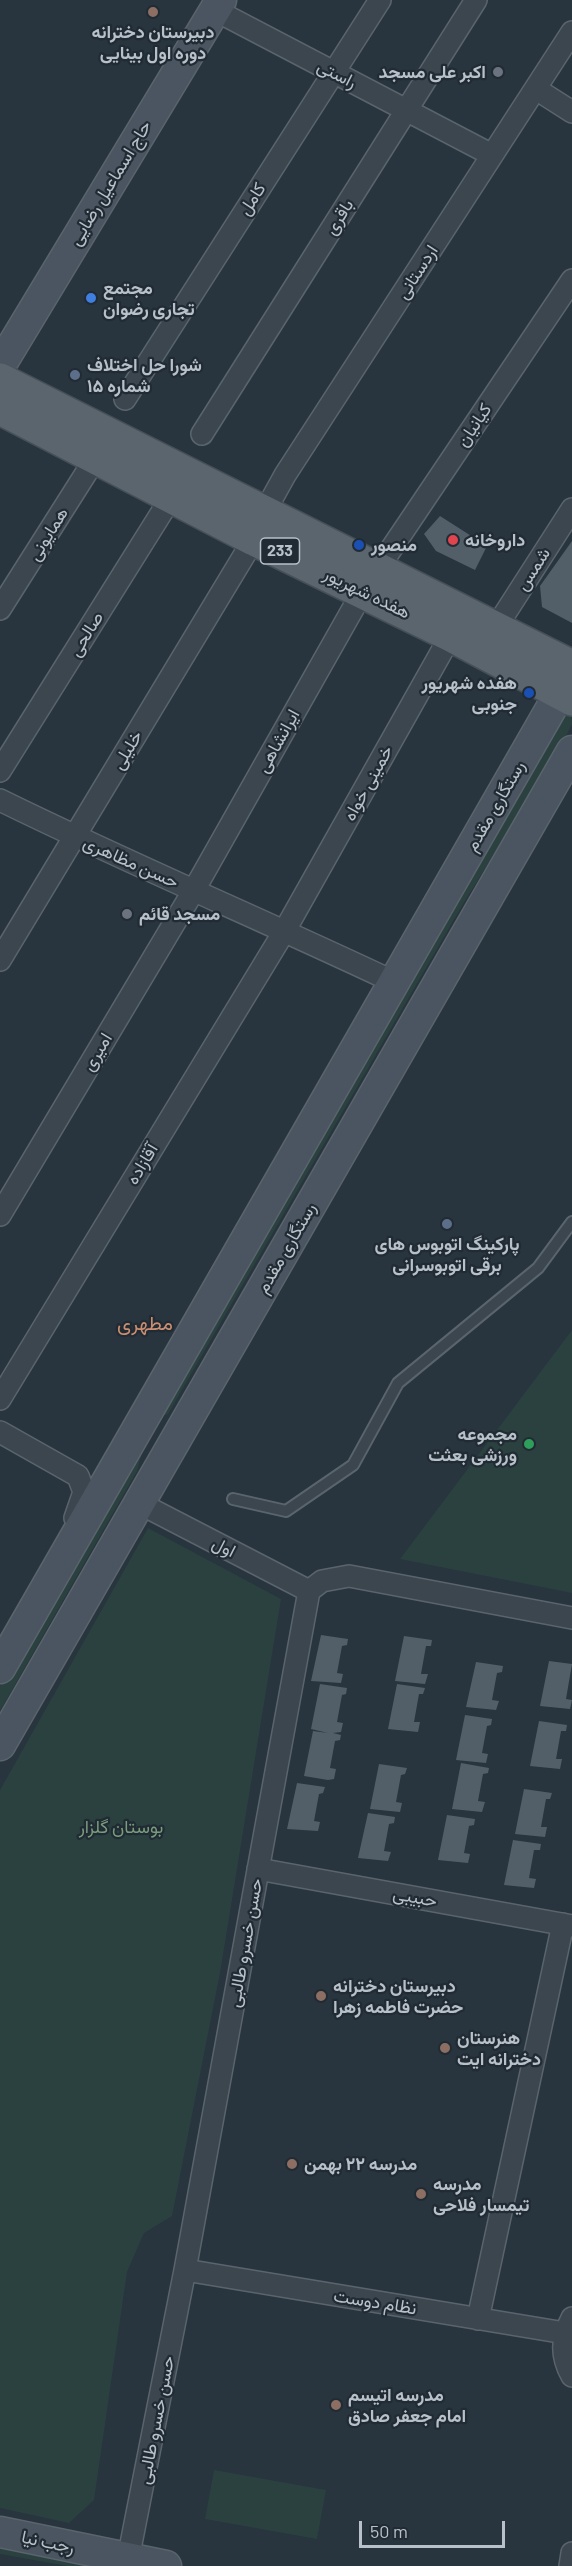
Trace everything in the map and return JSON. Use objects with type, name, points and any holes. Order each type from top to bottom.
[{"type":"main road","name":"حاج اسماعیل رضایی","points":[[0,366],[218,5]]},
{"type":"main road","name":"هفده شهریور","points":[[0,380],[259,526],[370,580],[495,629],[569,683]]},
{"type":"main road","name":"هفده شهریور","points":[[0,408],[95,459],[172,496],[259,526]]},
{"type":"main road","name":"هفده شهریور","points":[[370,580],[451,635],[569,683]]},
{"type":"main road","name":"رستگاری مقدم","points":[[0,1668],[394,982],[569,683]]},
{"type":"main road","name":"رستگاری مقدم","points":[[0,1745],[572,752]]},
{"type":"main road","points":[[134,1435],[168,1453]]},
{"type":"main road","name":"رجب نیا","points":[[0,2532],[166,2566]]},
{"type":"street","name":"کامل","points":[[125,399],[380,0]]},
{"type":"street","name":"باقری","points":[[201,434],[476,0]]},
{"type":"street","name":"راستی","points":[[218,5],[334,72],[492,155]]},
{"type":"street","name":"اردستانی","points":[[259,526],[285,475],[572,32]]},
{"type":"street","points":[[536,88],[572,112]]},
{"type":"street","name":"کیانیان","points":[[370,580],[572,280]]},
{"type":"street","name":"همایونی","points":[[0,609],[95,459]]},
{"type":"street","name":"صالحی","points":[[0,771],[172,496]]},
{"type":"street","name":"شمس","points":[[495,629],[572,509]]},
{"type":"street","name":"خلیلی","points":[[0,960],[259,526]]},
{"type":"street","name":"ایرانشاهی","points":[[194,890],[370,580]]},
{"type":"street","name":"خمینی خواه","points":[[285,930],[451,635]]},
{"type":"street","name":"حسن مظاهری","points":[[0,800],[75,837],[285,930],[394,982]]},
{"type":"street","name":"امیری","points":[[0,1215],[194,890]]},
{"type":"street","name":"آقازاده","points":[[0,1399],[285,930]]},
{"type":"street","points":[[0,1432],[78,1476],[82,1483],[84,1492],[63,1558]]},
{"type":"street","name":"اول","points":[[139,1503],[309,1591]]},
{"type":"street","points":[[309,1591],[322,1581],[349,1576],[572,1618]]},
{"type":"street","name":"حسن خسرو طالبی","points":[[128,2559],[185,2270],[309,1591]]},
{"type":"street","name":"حبیبی","points":[[258,1869],[567,1925]]},
{"type":"street","points":[[478,2319],[567,1925]]},
{"type":"street","name":"نظام دوست","points":[[185,2270],[478,2319],[568,2325]]},
{"type":"street","points":[[568,2325],[563,2348],[565,2364],[572,2376]]},
{"type":"street","points":[[570,2566],[572,2553]]},
{"type":"lane","points":[[232,1499],[286,1511],[353,1465],[398,1383],[538,1268],[572,1222]]},
{"type":"green space","points":[[571,713],[572,724],[561,746],[463,904],[168,1414],[159,1417],[561,718]]},
{"type":"green space","name":"مجموعه ورزشی بعثت","points":[[572,1330],[572,1593],[400,1559]]},
{"type":"green space","points":[[136,1449],[141,1456],[137,1471],[0,1711],[0,1686]]},
{"type":"green space","name":"بوستان گلزار","points":[[148,1528],[281,1599],[220,1973],[172,2216],[144,2233],[127,2272],[94,2500],[69,2523],[0,2508],[0,1790]]},
{"type":"green space","points":[[214,2470],[326,2490],[317,2539],[205,2519]]},
{"type":"green space","points":[[0,2541],[132,2566],[67,2566],[0,2554]]},
{"type":"building","name":"داروخانه","points":[[440,516],[487,546],[475,570],[436,551],[424,534]]},
{"type":"building","points":[[572,541],[572,623],[542,607],[540,586]]},
{"type":"building","points":[[321,1635],[348,1639],[347,1645],[342,1646],[337,1673],[343,1674],[341,1683],[311,1681]]},
{"type":"building","points":[[404,1636],[432,1640],[431,1646],[426,1646],[421,1674],[428,1674],[425,1684],[395,1681]]},
{"type":"building","points":[[549,1661],[572,1664],[566,1699],[572,1700],[570,1709],[540,1706]]},
{"type":"building","points":[[476,1662],[503,1666],[502,1672],[497,1673],[492,1700],[499,1701],[496,1710],[466,1707]]},
{"type":"building","points":[[320,1684],[347,1688],[346,1694],[342,1695],[337,1722],[343,1723],[341,1732],[333,1733],[341,1735],[340,1740],[335,1741],[330,1768],[336,1769],[334,1779],[328,1780],[304,1776],[313,1731],[328,1733],[311,1729]]},
{"type":"building","points":[[397,1684],[425,1688],[423,1694],[419,1694],[414,1722],[420,1722],[418,1732],[388,1729]]},
{"type":"building","points":[[465,1715],[492,1719],[491,1725],[487,1726],[482,1753],[488,1754],[486,1763],[456,1760]]},
{"type":"building","points":[[539,1721],[567,1725],[566,1731],[561,1731],[556,1759],[562,1759],[560,1769],[530,1766]]},
{"type":"building","points":[[461,1763],[489,1768],[488,1773],[483,1774],[478,1801],[485,1802],[482,1812],[452,1809]]},
{"type":"building","points":[[379,1764],[407,1768],[405,1774],[401,1775],[396,1802],[402,1803],[400,1812],[370,1809]]},
{"type":"building","points":[[297,1783],[325,1787],[323,1793],[319,1794],[314,1821],[320,1822],[318,1831],[287,1829]]},
{"type":"building","points":[[524,1789],[552,1793],[550,1799],[546,1799],[541,1827],[547,1827],[545,1837],[515,1834]]},
{"type":"building","points":[[368,1813],[395,1817],[394,1823],[389,1824],[384,1851],[391,1852],[388,1861],[358,1858]]},
{"type":"building","points":[[447,1815],[475,1819],[474,1825],[469,1826],[464,1853],[470,1854],[468,1863],[438,1860]]},
{"type":"building","points":[[513,1840],[541,1844],[540,1850],[534,1850],[529,1878],[536,1879],[534,1888],[504,1885]]},
{"type":"place","name":"دبیرستان دخترانه دوره اول بینایی","points":[[153,12]]},
{"type":"place","name":"اکبر علی مسجد","points":[[498,72]]},
{"type":"place","name":"مجتمع تجاری رضوان","points":[[91,298]]},
{"type":"place","name":"شورا حل اختلاف شماره ۱۵","points":[[75,375]]},
{"type":"place","name":"داروخانه","points":[[453,540]]},
{"type":"place","name":"منصور","points":[[359,545]]},
{"type":"place","name":"هفده شهریور جنوبی","points":[[529,693]]},
{"type":"place","name":"مسجد قائم","points":[[127,914]]},
{"type":"place","name":"پارکینگ اتوبوس های برقی اتوبوسرانی","points":[[447,1224]]},
{"type":"place","name":"مجموعه ورزشی بعثت","points":[[529,1444]]},
{"type":"place","name":"دبیرستان دخترانه حضرت فاطمه زهرا","points":[[321,1996]]},
{"type":"place","name":"هنرستان دخترانه ایت","points":[[445,2048]]},
{"type":"place","name":"مدرسه ۲۲ بهمن","points":[[292,2164]]},
{"type":"place","name":"مدرسه تیمسار فلاحی","points":[[421,2194]]},
{"type":"place","name":"مدرسه اتیسم امام جعفر صادق","points":[[336,2405]]},
{"type":"district","name":"مطهری","points":[[145,1323]]}]
